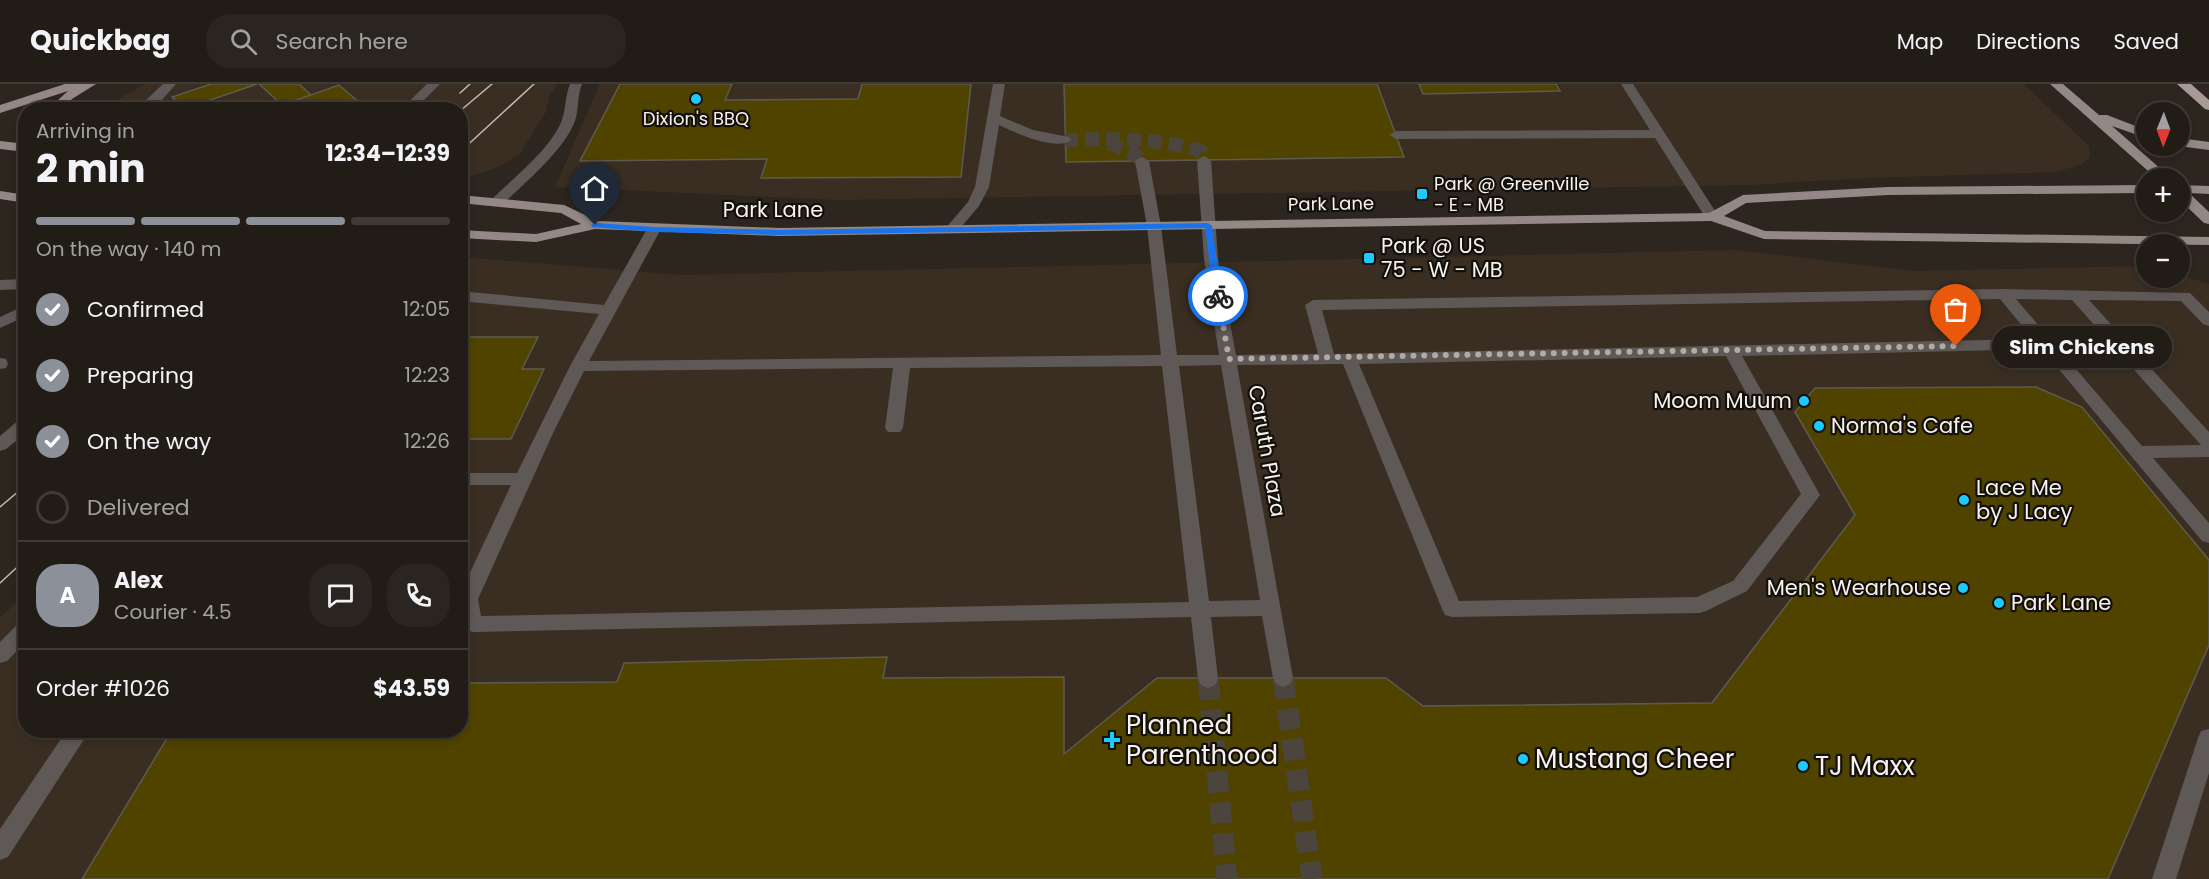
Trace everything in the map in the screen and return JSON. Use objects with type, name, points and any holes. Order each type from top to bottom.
[{"type":"highway","points":[[2183,84],[2209,106]]},
{"type":"main road","points":[[22,102],[77,84]]},
{"type":"main road","points":[[62,102],[90,84]]},
{"type":"main road","points":[[2056,84],[2153,168]]},
{"type":"main road","points":[[0,109],[18,103]]},
{"type":"main road","points":[[2091,114],[2136,130]]},
{"type":"main road","points":[[2190,144],[2209,146]]},
{"type":"main road","points":[[0,145],[18,147]]},
{"type":"main road","name":"Park Lane","points":[[1712,217],[1743,199],[1888,191],[2136,189]]},
{"type":"main road","points":[[2190,191],[2209,190]]},
{"type":"main road","points":[[0,195],[18,197]]},
{"type":"main road","name":"Park Lane","points":[[468,200],[564,208],[595,225]]},
{"type":"main road","points":[[2190,201],[2209,220]]},
{"type":"main road","name":"Park Lane","points":[[468,234],[536,238],[595,225],[654,230],[780,232],[1712,217],[1764,235],[2209,241]]},
{"type":"street","points":[[151,102],[170,84]]},
{"type":"street","points":[[415,102],[434,84]]},
{"type":"street","points":[[496,203],[550,147],[568,121],[572,93],[576,84]]},
{"type":"street","points":[[951,230],[974,203],[982,187],[999,84]]},
{"type":"street","points":[[1627,84],[1712,217]]},
{"type":"street","points":[[995,118],[1014,129],[1041,138],[1064,140]]},
{"type":"street","points":[[1396,135],[1659,134]]},
{"type":"street","name":"Caruth Plaza","points":[[1204,160],[1211,259],[1283,678]]},
{"type":"street","points":[[1142,161],[1154,226],[1208,679]]},
{"type":"street","points":[[468,591],[578,366],[654,230]]},
{"type":"street","points":[[0,285],[18,284]]},
{"type":"street","points":[[1327,359],[1313,305],[2004,294],[2185,296],[2209,321]]},
{"type":"street","points":[[2004,294],[2209,537]]},
{"type":"street","points":[[2076,295],[2209,443]]},
{"type":"street","points":[[468,297],[609,310]]},
{"type":"street","points":[[0,323],[18,314]]},
{"type":"street","points":[[578,366],[1327,359],[2046,344]]},
{"type":"street","points":[[1349,358],[1452,609],[1700,605],[1740,586],[1811,495],[1731,350]]},
{"type":"street","points":[[894,428],[902,363]]},
{"type":"street","points":[[0,445],[18,430]]},
{"type":"street","points":[[2137,452],[2209,451]]},
{"type":"street","points":[[468,479],[524,479]]},
{"type":"street","points":[[2189,513],[2209,513]]},
{"type":"street","points":[[468,610],[473,624],[1272,608]]},
{"type":"street","points":[[0,655],[18,637]]},
{"type":"street","points":[[0,849],[74,738]]},
{"type":"street","points":[[2164,879],[2209,738]]},
{"type":"shaded area","points":[[145,84],[558,84],[549,97],[546,112],[519,155],[500,166],[468,178],[468,102],[113,102]]},
{"type":"shaded area","points":[[600,84],[2024,84],[2089,146],[2090,157],[2082,164],[2056,172],[1866,178],[1749,185],[838,200],[555,187]]},
{"type":"shaded area","points":[[1735,250],[1914,271],[2136,266],[2136,288],[2190,288],[2190,278],[2209,284],[2209,879],[0,879],[0,618],[18,601],[18,738],[468,738],[468,258],[682,275]]},
{"type":"building","points":[[211,84],[257,84],[204,102],[177,102],[172,97]]},
{"type":"building","points":[[259,84],[299,84],[311,95],[291,102],[279,102]]},
{"type":"building","points":[[620,84],[732,84],[725,100],[858,99],[862,84],[971,84],[961,177],[761,178],[767,159],[580,161]]},
{"type":"building","points":[[1064,84],[1377,84],[1404,157],[1066,162]]},
{"type":"building","points":[[1419,84],[1556,84],[1560,91],[1423,94]]},
{"type":"building","points":[[339,85],[359,102],[291,102]]},
{"type":"building","points":[[468,337],[538,337],[522,369],[544,369],[511,439],[468,439]]},
{"type":"building","name":"Park Lane","points":[[2036,387],[2082,407],[2209,560],[2209,645],[2108,879],[82,879],[167,738],[468,738],[468,683],[617,682],[624,663],[887,657],[883,678],[1064,677],[1064,754],[1157,678],[1386,678],[1423,706],[1712,703],[1855,515],[1795,412],[1815,388]]},
{"type":"tunnel","points":[[1064,140],[1099,139],[1167,143],[1201,151],[1204,160]]},
{"type":"tunnel","points":[[1109,143],[1133,153],[1142,161]]},
{"type":"tunnel","points":[[1283,678],[1312,879]]},
{"type":"tunnel","points":[[1208,679],[1227,879]]},
{"type":"tram line","points":[[460,93],[470,84]]},
{"type":"tram line","points":[[468,104],[492,84]]},
{"type":"tram line","points":[[468,145],[534,84]]},
{"type":"tram line","points":[[0,507],[18,492]]},
{"type":"tram line","points":[[0,583],[18,566]]},
{"type":"way so far","points":[[1218,296],[1229,359],[1956,346]]},
{"type":"place","name":"Dixion's BBQ","points":[[696,99]]},
{"type":"place","name":"Park @ Greenville - E - MB","points":[[1422,194]]},
{"type":"place","name":"Park @ US 75 - W - MB","points":[[1369,258]]},
{"type":"place","name":"Slim Chickens","points":[[1956,346]]},
{"type":"place","name":"Moom Muum","points":[[1804,401]]},
{"type":"place","name":"Norma's Cafe","points":[[1819,426]]},
{"type":"place","name":"Lace Me by J Lacy","points":[[1964,500]]},
{"type":"place","name":"Men's Wearhouse","points":[[1963,588]]},
{"type":"place","name":"Park Lane","points":[[1999,603]]},
{"type":"place","name":"Planned Parenthood","points":[[1112,740]]},
{"type":"place","name":"Mustang Cheer","points":[[1523,759]]},
{"type":"place","name":"TJ Maxx","points":[[1803,766]]},
{"type":"route","points":[[595,225],[654,230],[780,232],[1208,226],[1218,296]]}]
